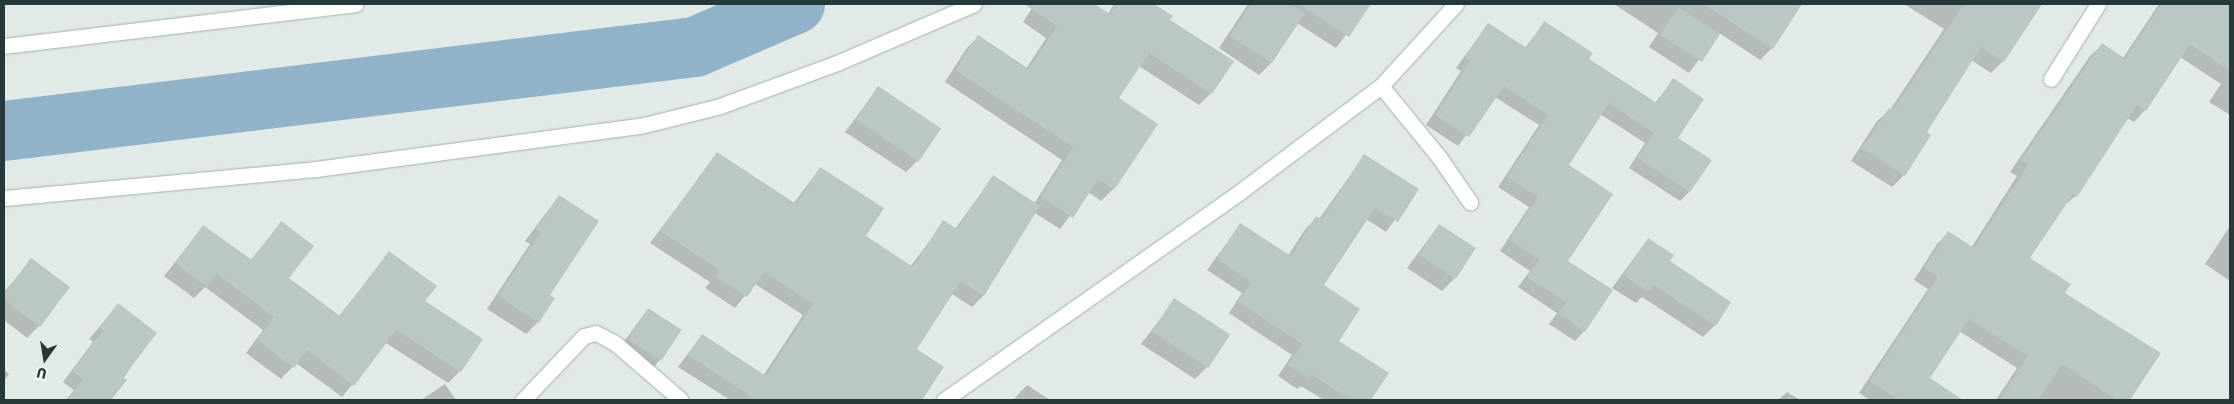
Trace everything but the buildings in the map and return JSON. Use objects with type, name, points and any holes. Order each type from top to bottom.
[{"type":"street","points":[[4,46],[355,4]]},
{"type":"street","points":[[4,198],[316,169],[640,126],[720,106],[837,63],[974,4]]},
{"type":"street","points":[[944,400],[1241,191],[1381,86],[1456,4]]},
{"type":"street","points":[[2051,79],[2098,4]]},
{"type":"street","points":[[1381,86],[1439,157],[1470,202]]},
{"type":"street","points":[[524,400],[584,336],[596,332],[616,343],[682,400]]},
{"type":"waterway","points":[[4,131],[695,47],[795,4]]}]
